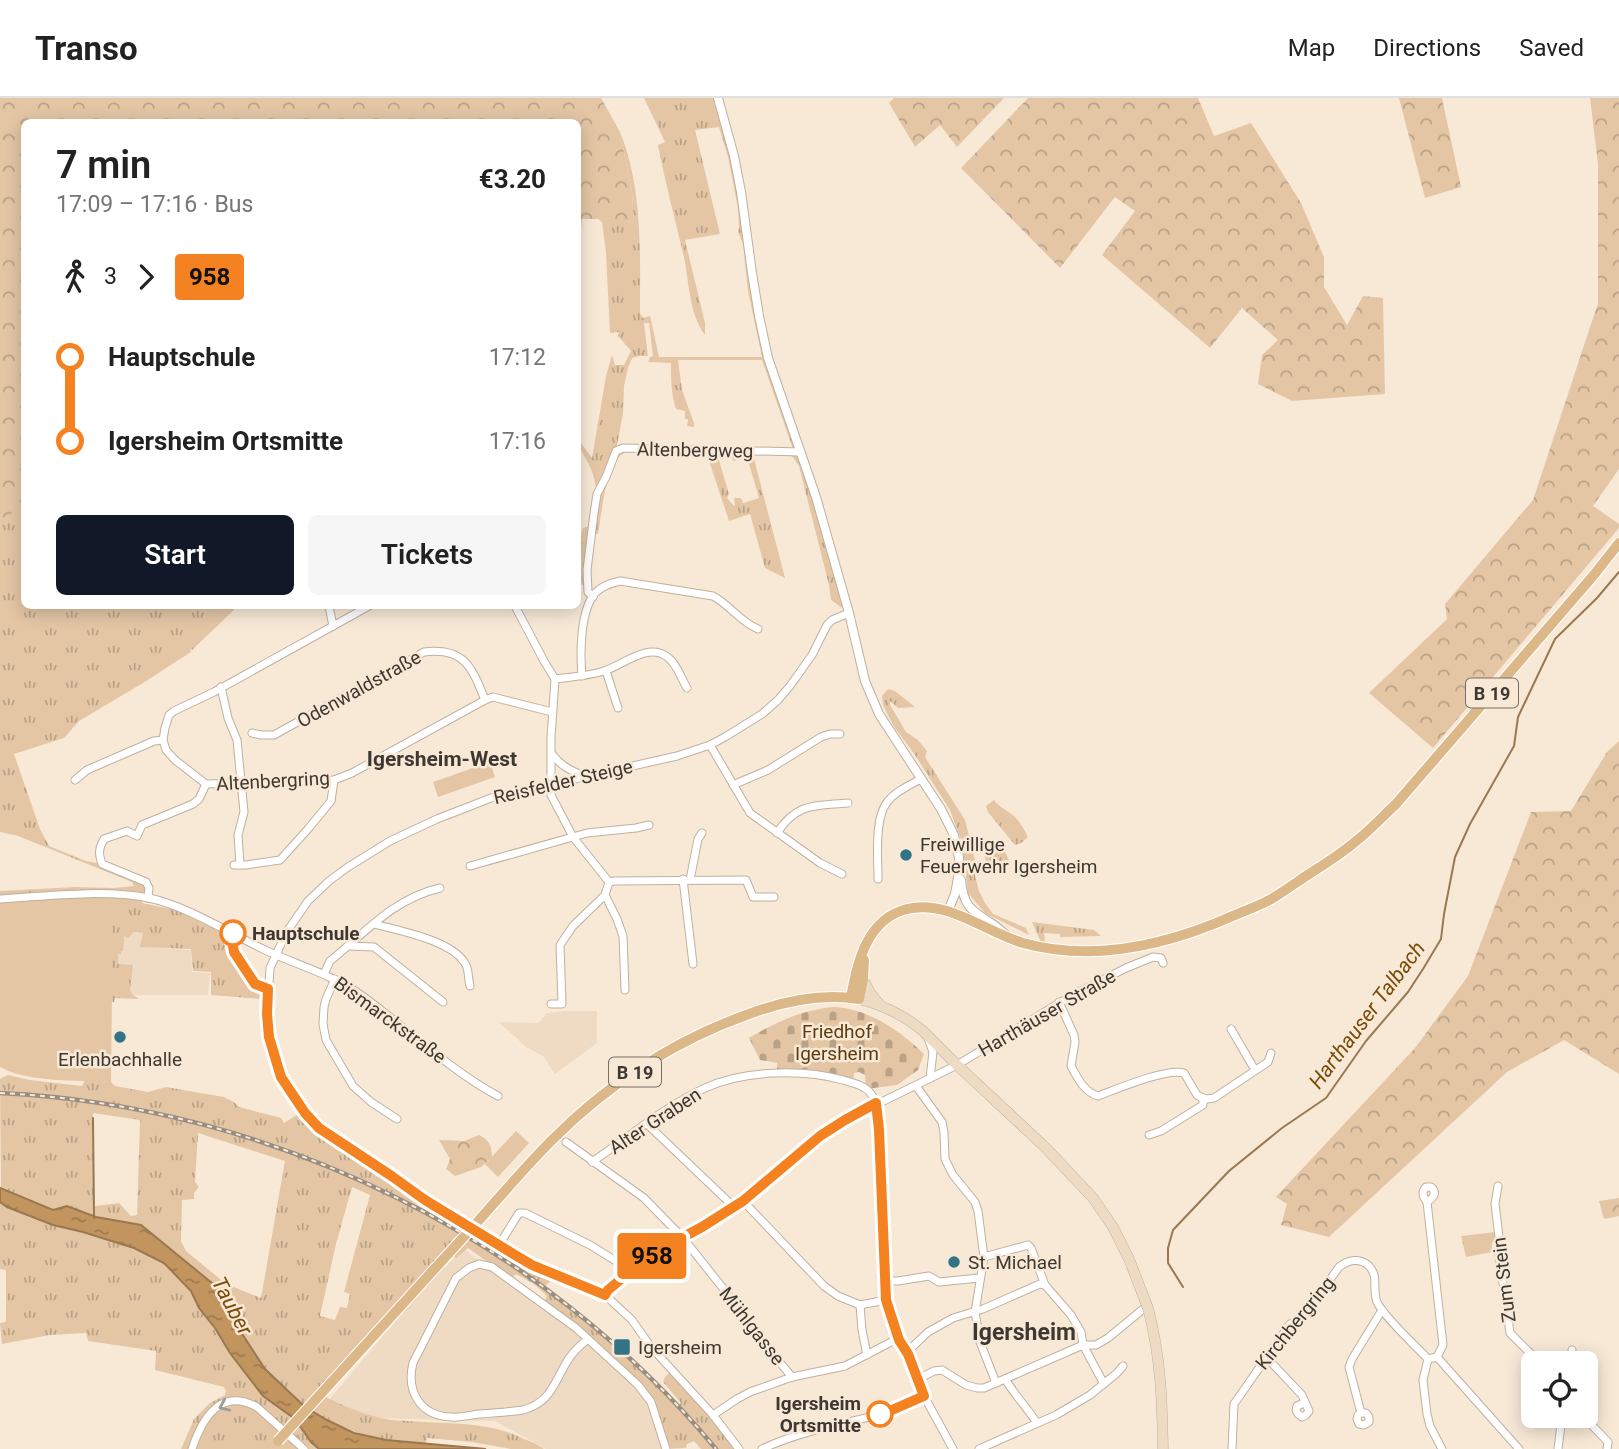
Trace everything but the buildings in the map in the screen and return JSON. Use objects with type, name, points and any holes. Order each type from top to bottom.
[{"type":"main road","name":"B 19","points":[[275,1445],[553,1139],[584,1110],[628,1076],[675,1046],[737,1018],[799,1000],[837,996],[855,998],[859,961],[872,933],[892,915],[907,909],[922,907],[951,912],[1020,942],[1049,949],[1110,951],[1153,944],[1203,930],[1272,898],[1360,838],[1396,804],[1619,543]]},
{"type":"main road","points":[[866,945],[863,979],[855,998],[881,1005],[904,1017],[927,1034],[1062,1164],[1093,1198],[1112,1227],[1129,1259],[1148,1307],[1160,1371],[1163,1449]]},
{"type":"main road","points":[[863,979],[870,993],[881,1005]]},
{"type":"street","points":[[718,98],[741,192],[755,295],[768,358],[816,497],[865,681],[872,701],[941,809],[956,843],[958,882],[951,912]]},
{"type":"street","name":"Altenbergweg","points":[[593,597],[588,590],[587,570],[594,513],[597,494],[616,451],[623,448],[667,448],[801,452]]},
{"type":"street","points":[[582,676],[580,650],[587,614],[593,597],[607,584],[620,581],[713,596],[724,602],[748,625],[758,629]]},
{"type":"street","points":[[330,609],[333,626]]},
{"type":"street","points":[[75,780],[87,770],[154,741],[163,740],[169,715],[174,711],[364,609]]},
{"type":"street","points":[[516,609],[555,679],[551,795],[573,837],[609,882]]},
{"type":"street","name":"Reisfelder Steige","points":[[605,1295],[532,1265],[425,1200],[319,1128],[305,1113],[281,1077],[269,1037],[267,1014],[270,968],[286,933],[308,901],[348,867],[390,841],[491,798],[677,756],[710,745],[762,714],[778,700],[812,655],[827,625],[832,620],[849,614]]},
{"type":"street","name":"Odenwaldstraße","points":[[252,733],[274,734],[424,652],[443,652],[463,659],[478,681],[485,700]]},
{"type":"street","points":[[555,679],[606,671],[648,652],[668,657],[687,688]]},
{"type":"street","points":[[606,671],[618,708]]},
{"type":"street","points":[[221,687],[228,718],[236,734],[244,812],[238,835],[237,865],[280,860],[331,801],[334,780]]},
{"type":"street","points":[[485,700],[493,697],[552,712]]},
{"type":"street","name":"Altenbergring","points":[[163,740],[174,761],[206,784],[334,780],[352,773],[485,700]]},
{"type":"street","points":[[733,785],[768,770],[821,737],[840,734]]},
{"type":"street","points":[[710,745],[750,813],[820,863],[842,874]]},
{"type":"street","points":[[551,752],[559,763],[585,776]]},
{"type":"street","points":[[878,878],[881,813],[889,799],[921,779]]},
{"type":"street","points":[[148,898],[149,888],[146,882],[102,864],[99,848],[104,839],[127,831],[137,835],[142,825],[193,804],[199,799],[206,784]]},
{"type":"street","points":[[777,833],[797,811],[848,803]]},
{"type":"street","points":[[470,866],[587,833],[649,825]]},
{"type":"street","points":[[693,964],[687,879],[702,833]]},
{"type":"street","points":[[958,863],[961,869],[962,893],[968,906],[1007,936]]},
{"type":"street","points":[[609,882],[746,880],[753,897],[774,897]]},
{"type":"street","points":[[551,1004],[562,1004],[560,945],[573,926],[605,895],[609,882]]},
{"type":"street","points":[[324,974],[330,961],[400,903],[421,892],[440,888]]},
{"type":"street","points":[[951,912],[962,893]]},
{"type":"street","name":"Bismarckstraße","points":[[0,899],[104,894],[148,898],[167,903],[276,955],[335,979],[359,994],[456,1069],[498,1096]]},
{"type":"street","points":[[605,895],[623,936],[625,990]]},
{"type":"street","points":[[374,924],[448,947],[466,964],[470,986]]},
{"type":"street","points":[[349,946],[374,947],[443,1002]]},
{"type":"street","name":"Harthäuser Straße","points":[[605,1295],[632,1270],[663,1248],[743,1201],[820,1136],[845,1120],[957,1065],[1059,1002],[1120,972],[1153,957],[1161,958],[1163,964]]},
{"type":"street","points":[[335,979],[324,1007],[326,1040],[353,1086],[397,1119]]},
{"type":"street","points":[[1059,1002],[1074,1035],[1071,1066],[1084,1087],[1091,1094],[1098,1096],[1179,1071],[1184,1073],[1197,1095],[1214,1098],[1268,1062],[1271,1053]]},
{"type":"street","points":[[1231,1029],[1255,1070]]},
{"type":"street","points":[[927,1034],[933,1052],[930,1078]]},
{"type":"street","name":"Alter Graben","points":[[592,1162],[678,1101],[729,1079],[786,1073],[834,1078],[861,1085],[871,1093],[876,1103]]},
{"type":"street","points":[[916,1086],[942,1122],[945,1159],[953,1175],[975,1202],[984,1256],[975,1312],[980,1342],[996,1383]]},
{"type":"street","points":[[1149,1135],[1161,1131],[1203,1105],[1203,1098]]},
{"type":"street","points":[[876,1103],[888,1310],[924,1396],[953,1449]]},
{"type":"street","points":[[647,1124],[734,1207]]},
{"type":"street","name":"Mühlgasse","points":[[566,1142],[644,1198],[682,1238],[734,1302],[755,1334],[792,1377],[845,1366],[899,1340]]},
{"type":"street","name":"Zum Stein","points":[[1498,1186],[1495,1205],[1510,1333],[1528,1351]]},
{"type":"street","points":[[743,1201],[824,1286],[838,1296],[860,1305],[886,1300]]},
{"type":"street","points":[[1427,1202],[1443,1345],[1437,1357]]},
{"type":"street","points":[[499,1245],[514,1218],[519,1213],[525,1213],[590,1245],[632,1270]]},
{"type":"street","points":[[984,1256],[1028,1245],[1031,1248],[1045,1284],[1082,1332],[1083,1345],[1104,1384]]},
{"type":"street","name":"Kirchbergring","points":[[1232,1449],[1234,1404],[1290,1324],[1302,1319],[1339,1267],[1346,1262],[1361,1261],[1371,1269],[1375,1276],[1376,1300],[1382,1310]]},
{"type":"street","points":[[588,1339],[565,1363],[550,1394],[534,1407],[450,1417],[424,1408],[412,1390],[409,1377],[413,1363],[456,1278],[479,1264],[492,1267],[576,1328],[588,1339],[646,1393],[666,1449]]},
{"type":"street","points":[[886,1281],[929,1276],[939,1282],[979,1278]]},
{"type":"street","points":[[907,1352],[933,1329],[953,1318],[997,1306],[1045,1284]]},
{"type":"street","points":[[605,1295],[632,1320],[651,1347],[713,1415],[739,1449]]},
{"type":"street","points":[[860,1305],[867,1355]]},
{"type":"street","points":[[918,1379],[942,1370],[966,1385],[984,1388],[1083,1345],[1096,1345],[1148,1307]]},
{"type":"street","points":[[1361,1413],[1349,1367],[1382,1310],[1428,1359]]},
{"type":"street","points":[[1266,1357],[1303,1395],[1304,1403]]},
{"type":"street","points":[[1428,1359],[1437,1357]]},
{"type":"street","points":[[1437,1357],[1519,1449]]},
{"type":"street","points":[[1428,1359],[1423,1380],[1427,1415],[1442,1449]]},
{"type":"street","points":[[979,1449],[1073,1406],[1123,1367]]},
{"type":"street","points":[[713,1415],[750,1392],[792,1377]]},
{"type":"street","points":[[1005,1379],[1037,1423]]},
{"type":"street","points":[[762,1449],[809,1432],[892,1410],[924,1396]]},
{"type":"street","points":[[192,1449],[204,1419],[212,1411],[225,1403],[240,1401],[257,1408],[304,1449]]},
{"type":"street","points":[[1558,1449],[1561,1428]]},
{"type":"street","points":[[1595,1428],[1608,1442],[1607,1449]]},
{"type":"shaded area","points":[[116,931],[143,933],[141,947],[191,950],[192,972],[210,973],[208,995],[114,995]]},
{"type":"shaded area","points":[[597,1011],[597,1043],[555,1074],[543,1056],[526,1047],[499,1022],[538,1023],[547,1013]]},
{"type":"shaded area","points":[[464,1249],[572,1329],[636,1387],[648,1404],[662,1449],[546,1449],[495,1421],[371,1418],[327,1402],[429,1282]]},
{"type":"green space","points":[[0,98],[601,98],[620,132],[632,193],[634,223],[626,221],[614,228],[598,219],[582,219],[581,226],[581,119],[21,119],[21,508],[0,519]]},
{"type":"green space","points":[[644,98],[718,98],[734,156],[759,316],[849,613],[831,600],[799,466],[792,456],[752,451],[785,578],[765,568],[750,514],[729,521],[706,452],[625,452],[618,458],[609,477],[598,534],[592,533],[588,587],[581,584],[581,534],[583,528],[592,525],[596,497],[594,477],[581,450],[581,443],[592,458],[612,355],[615,365],[624,365],[631,351],[618,336],[619,332],[610,333],[602,222],[634,223],[632,193],[620,132],[633,176],[639,221],[640,313],[643,318],[650,316],[659,357],[762,357],[748,291],[743,244],[738,232],[738,208],[719,127],[695,130],[720,234],[685,240],[705,323],[705,335],[693,307],[658,145],[665,142]],"holes":[[[644,323],[649,323],[653,356],[648,362],[671,363],[676,409],[685,411],[687,426],[694,427],[682,390],[678,360],[762,360],[794,452],[730,450],[733,461],[747,457],[759,498],[743,503],[741,498],[734,498],[734,506],[727,498],[729,494],[718,457],[713,450],[616,450],[628,368],[632,358],[648,356]]]},
{"type":"green space","points":[[894,98],[1004,98],[957,147],[940,125],[915,147],[889,103]]},
{"type":"green space","points":[[1028,98],[1198,98],[1214,136],[1251,123],[1301,203],[1324,257],[1324,287],[1347,325],[1363,296],[1383,298],[1385,394],[1292,401],[1258,384],[1262,355],[1278,340],[1242,308],[1210,348],[1102,255],[1135,211],[1115,197],[1060,268],[961,168]]},
{"type":"green space","points":[[1399,98],[1442,98],[1461,187],[1425,198]]},
{"type":"green space","points":[[1590,98],[1619,98],[1619,469],[1593,506],[1619,524],[1619,528],[1433,748],[1369,693],[1447,619],[1445,604],[1533,500],[1598,303],[1598,164]]},
{"type":"green space","points":[[21,373],[21,609],[235,609],[190,649],[191,652],[79,721],[64,738],[14,754],[40,829],[49,846],[128,875],[149,888],[142,903],[175,910],[222,932],[228,937],[226,950],[249,983],[261,994],[261,999],[211,995],[211,972],[193,971],[191,949],[140,947],[143,933],[134,932],[128,938],[124,936],[123,951],[118,954],[118,964],[133,965],[130,990],[139,999],[115,998],[114,1002],[104,1002],[0,928],[0,891],[134,886],[132,882],[18,836],[0,832],[0,463]]},
{"type":"green space","points":[[888,689],[895,691],[915,707],[898,708],[890,701],[906,732],[918,740],[927,751],[925,757],[965,820],[975,860],[975,876],[985,903],[993,914],[1026,928],[1029,935],[985,913],[968,893],[962,842],[950,810],[894,727],[883,705],[882,696]]},
{"type":"green space","points":[[1619,741],[1619,1074],[1564,1040],[1507,1072],[1329,1237],[1281,1225],[1287,1204],[1276,1197],[1415,1048],[1468,976],[1531,812],[1571,811],[1607,752]]},
{"type":"green space","points":[[490,762],[495,777],[438,797],[433,782]]},
{"type":"green space","points":[[994,800],[1022,826],[1028,837],[1021,843],[1015,845],[988,812],[986,806]]},
{"type":"green space","points":[[991,846],[1004,850],[1010,863],[996,870],[986,862],[984,854]]},
{"type":"green space","points":[[113,899],[111,1082],[39,1078],[0,1067],[0,900]]},
{"type":"green space","points":[[1032,922],[1094,930],[1101,936],[1060,937],[1060,934],[1044,933],[1043,947]]},
{"type":"green space","name":"Friedhof Igersheim","points":[[835,1007],[872,1017],[905,1037],[924,1054],[918,1070],[897,1085],[866,1089],[865,1075],[859,1072],[854,1073],[853,1083],[806,1069],[777,1070],[777,1063],[760,1060],[749,1038],[790,1017]]},
{"type":"green space","points":[[8,1075],[82,1086],[85,1080],[111,1082],[115,1086],[148,1092],[166,1087],[224,1097],[239,1107],[281,1118],[284,1123],[303,1111],[319,1128],[515,1255],[523,1265],[550,1277],[552,1280],[544,1287],[611,1341],[678,1406],[681,1403],[663,1382],[672,1370],[739,1449],[701,1449],[694,1441],[687,1444],[686,1448],[666,1449],[646,1393],[543,1303],[547,1296],[534,1284],[516,1274],[511,1279],[468,1248],[456,1258],[449,1253],[328,1386],[316,1391],[359,1412],[378,1417],[493,1428],[544,1449],[511,1449],[427,1438],[426,1443],[386,1440],[363,1435],[327,1420],[305,1407],[265,1369],[235,1323],[218,1288],[141,1225],[96,1217],[67,1206],[53,1210],[1,1189],[0,1079]],"holes":[[[93,1113],[140,1120],[137,1215],[131,1216],[119,1203],[95,1206]],[[198,1133],[285,1161],[261,1298],[226,1284],[186,1251],[181,1241],[182,1200],[194,1199],[198,1188],[195,1182]],[[352,1187],[370,1195],[344,1292],[350,1294],[347,1308],[340,1307],[335,1320],[320,1316]]]},
{"type":"green space","points":[[516,1131],[529,1143],[498,1177],[485,1164]]},
{"type":"green space","points":[[479,1135],[489,1144],[492,1157],[481,1167],[455,1176],[446,1169],[450,1159],[439,1140],[464,1141]]},
{"type":"green space","points":[[1619,1198],[1619,1216],[1604,1219],[1599,1201]]},
{"type":"green space","points":[[0,1202],[53,1225],[134,1248],[164,1263],[191,1291],[199,1308],[263,1396],[356,1449],[181,1449],[194,1419],[210,1403],[225,1395],[224,1387],[155,1370],[156,1351],[88,1341],[86,1333],[50,1335],[2,1344],[0,1323],[6,1322],[6,1270],[0,1269]]},
{"type":"green space","points":[[1496,1232],[1492,1252],[1466,1257],[1461,1236]]},
{"type":"water","points":[[0,1188],[53,1210],[67,1206],[96,1217],[141,1225],[218,1288],[235,1323],[265,1369],[305,1407],[327,1420],[354,1433],[386,1440],[486,1449],[319,1449],[295,1419],[263,1396],[199,1308],[191,1291],[164,1263],[134,1248],[53,1225],[7,1207],[0,1202]]},
{"type":"waterway","name":"Harthauser Talbach","points":[[1183,1287],[1168,1263],[1168,1248],[1173,1230],[1229,1171],[1282,1128],[1326,1098],[1366,1041],[1408,992],[1423,969],[1441,939],[1455,857],[1470,824],[1514,746],[1518,717],[1555,639],[1619,572]]},
{"type":"waterway","points":[[93,1118],[94,1218]]},
{"type":"railway","points":[[0,1093],[102,1103],[202,1124],[300,1156],[395,1197],[485,1247],[569,1306],[646,1374],[716,1449]]},
{"type":"bus line","name":"958","points":[[233,933],[232,948],[247,974],[255,984],[268,989],[269,1037],[281,1077],[305,1113],[319,1128],[425,1200],[532,1265],[605,1295],[632,1270],[663,1248],[743,1201],[820,1136],[876,1103],[886,1300],[899,1340],[908,1354],[924,1396],[880,1414]]},
{"type":"place","name":"Freiwillige Feuerwehr Igersheim","points":[[906,855]]},
{"type":"place","name":"Hauptschule","points":[[233,933]]},
{"type":"place","name":"Erlenbachhalle","points":[[120,1037]]},
{"type":"place","name":"St. Michael","points":[[954,1262]]},
{"type":"place","name":"Igersheim","points":[[622,1347]]},
{"type":"place","name":"Igersheim Ortsmitte","points":[[880,1414]]},
{"type":"district","name":"Igersheim-West","points":[[442,759]]},
{"type":"district","name":"Igersheim","points":[[1024,1332]]},
{"type":"water label","name":"Tauber","points":[[232,1306]]}]
